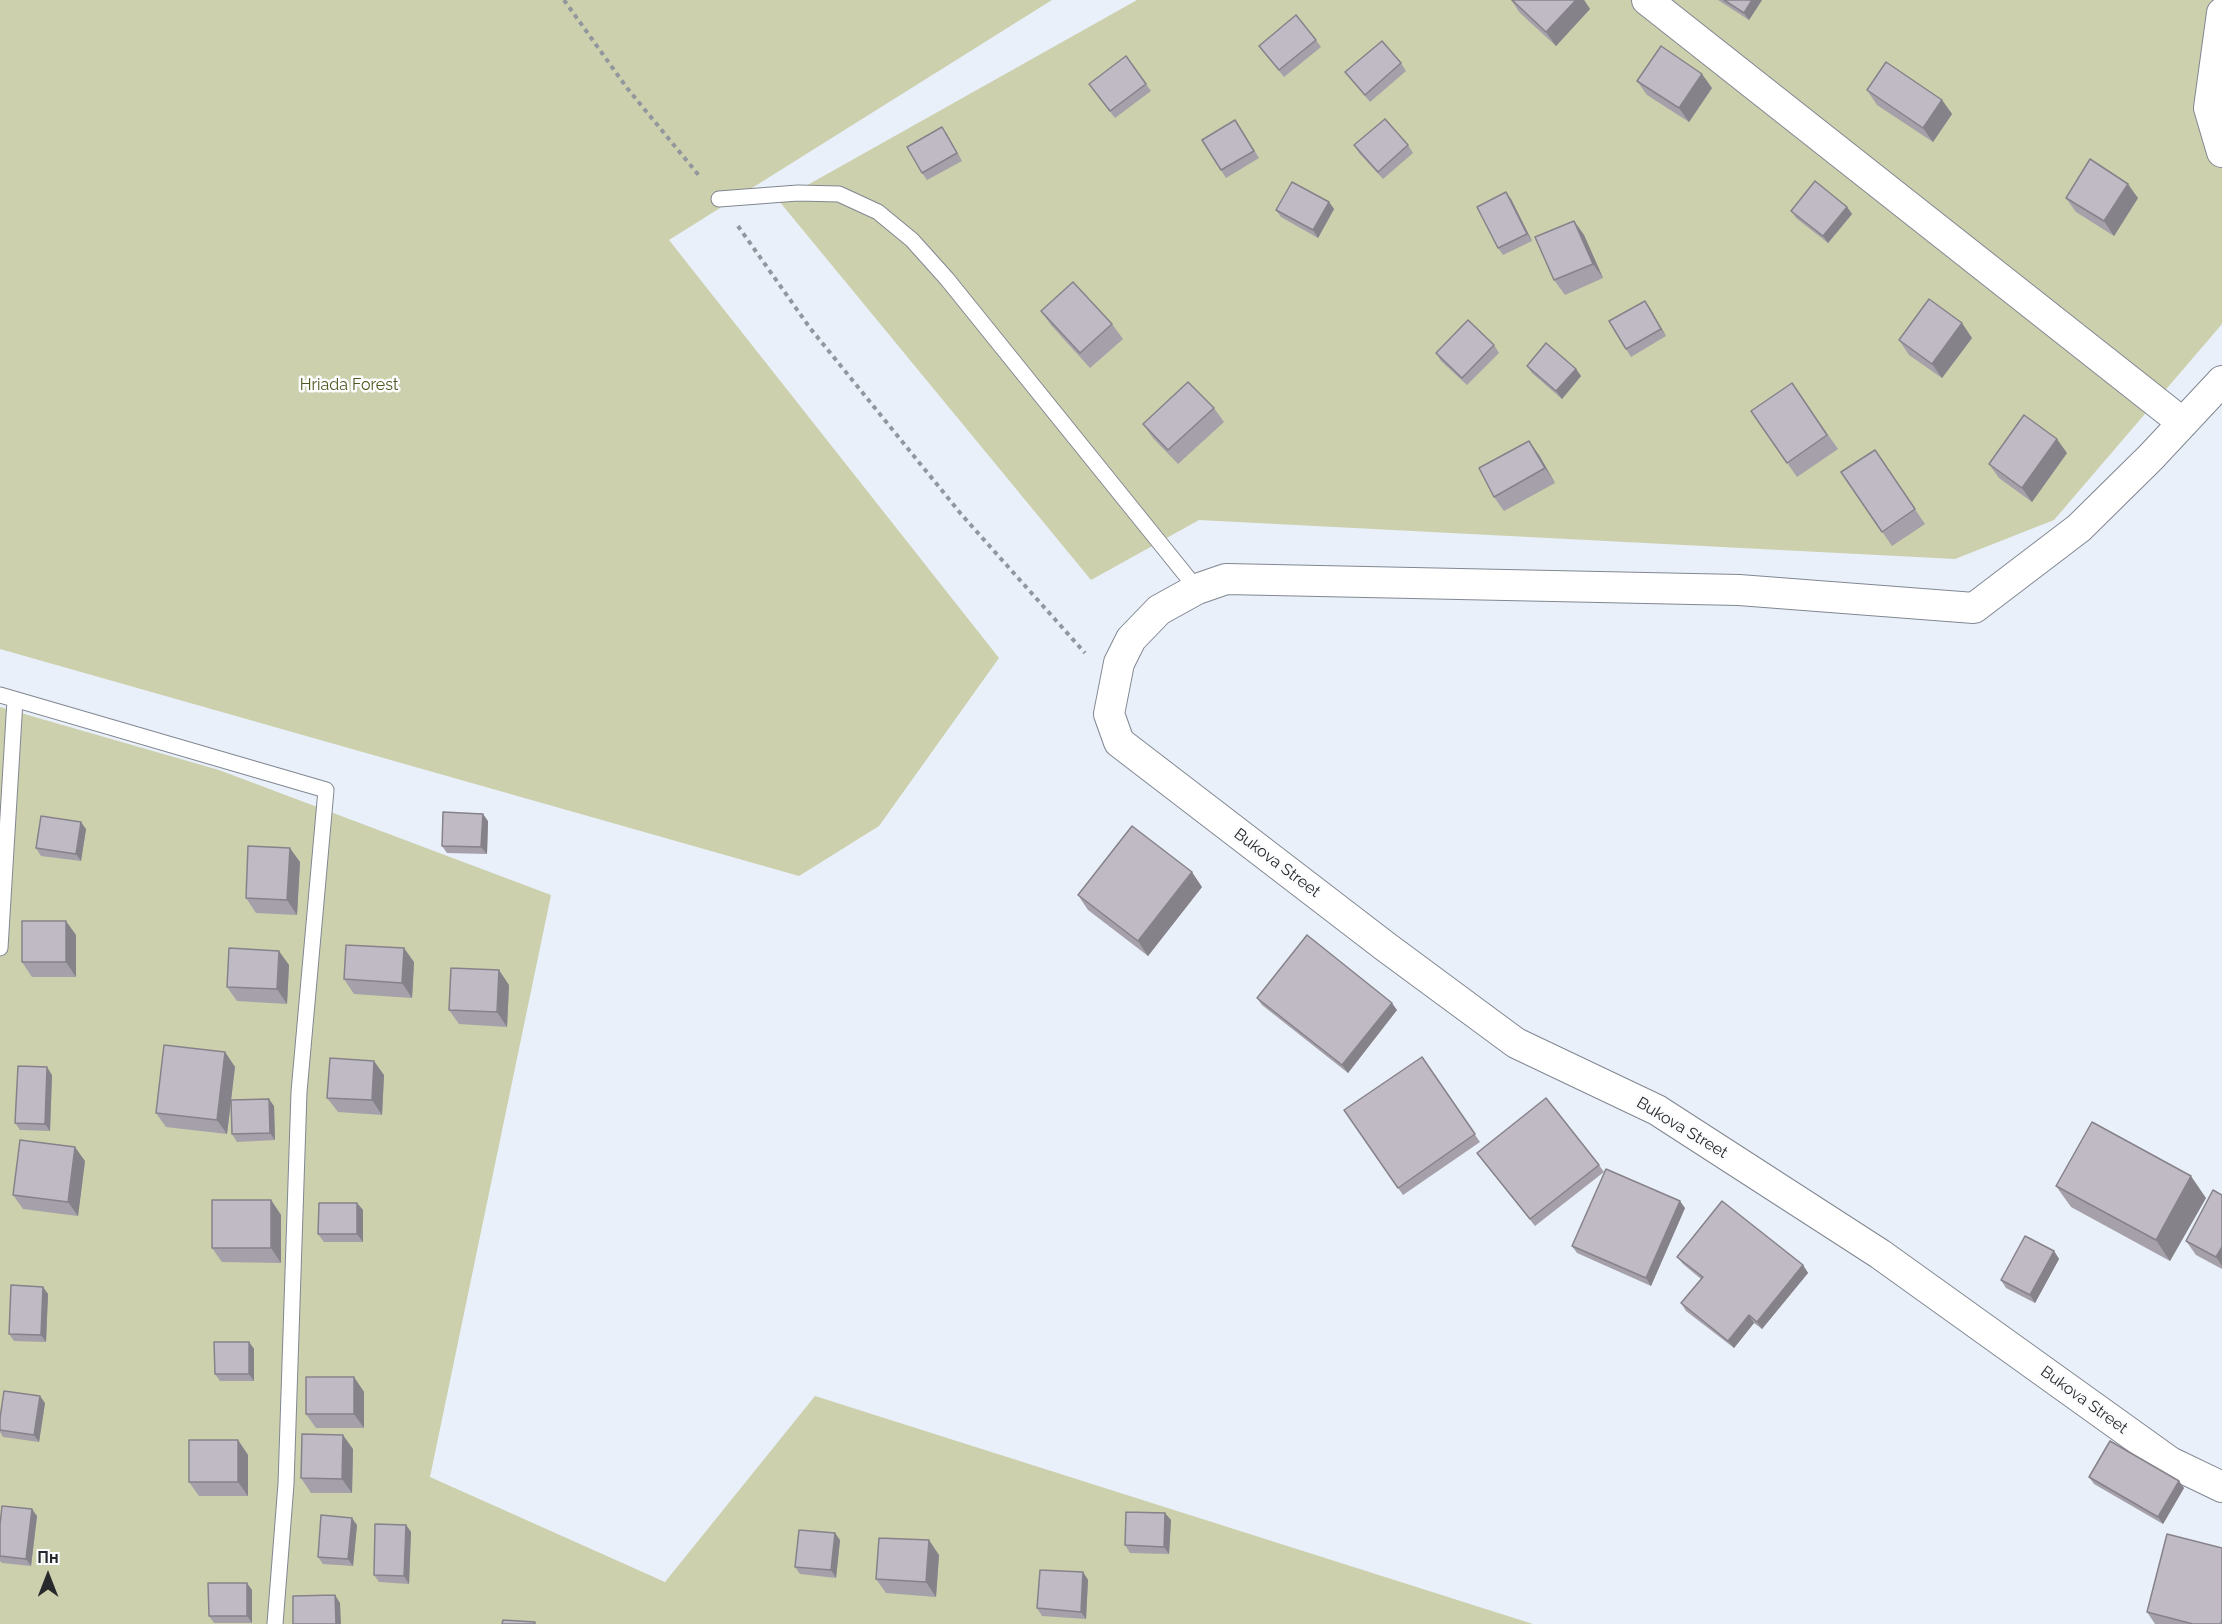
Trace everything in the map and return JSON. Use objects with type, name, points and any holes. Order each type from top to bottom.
[{"type":"street","points":[[1647,0],[2183,423]]},
{"type":"street","points":[[2222,13],[2209,108],[2222,152]]},
{"type":"street","points":[[1114,685],[1119,663],[1131,639],[1160,610],[1197,589],[1226,579],[1739,590],[1974,608],[2079,528],[2222,381]]},
{"type":"street","name":"Bukova Street","points":[[1114,685],[1109,714],[1119,742],[1386,947],[1516,1043],[1657,1110],[1880,1254],[2170,1462],[2222,1487]]},
{"type":"lane","points":[[719,199],[798,193],[839,194],[878,212],[912,240],[947,279],[1197,589]]},
{"type":"lane","points":[[0,695],[327,790],[299,1092],[286,1484],[275,1624]]},
{"type":"lane","points":[[0,948],[15,700]]},
{"type":"path","points":[[564,0],[627,88],[719,199],[810,328],[961,514],[1114,685]]},
{"type":"green space","name":"Hriada Forest","points":[[0,0],[1052,0],[669,240],[999,658],[879,826],[799,876],[0,649]]},
{"type":"green space","points":[[1137,0],[2222,0],[2222,324],[2054,520],[1955,559],[1199,520],[1091,580],[779,201]]},
{"type":"green space","points":[[0,707],[219,770],[551,895],[430,1477],[665,1582],[815,1396],[1533,1624],[0,1624]]},
{"type":"building","points":[[1512,0],[1576,0],[1546,32]]},
{"type":"building","points":[[1724,0],[1752,0],[1744,13]]},
{"type":"building","points":[[1296,15],[1316,40],[1279,70],[1259,46]]},
{"type":"building","points":[[1382,41],[1401,63],[1365,95],[1345,72]]},
{"type":"building","points":[[1661,46],[1702,74],[1679,108],[1637,81]]},
{"type":"building","points":[[1126,56],[1146,84],[1110,111],[1089,84]]},
{"type":"building","points":[[1886,62],[1942,100],[1923,128],[1867,90]]},
{"type":"building","points":[[1385,119],[1408,145],[1378,172],[1354,145]]},
{"type":"building","points":[[1235,120],[1254,151],[1221,170],[1202,140]]},
{"type":"building","points":[[942,127],[957,153],[922,173],[907,147]]},
{"type":"building","points":[[2090,159],[2128,184],[2104,221],[2066,198]]},
{"type":"building","points":[[1815,181],[1847,207],[1823,236],[1791,211]]},
{"type":"building","points":[[1292,182],[1329,202],[1313,230],[1276,210]]},
{"type":"building","points":[[1506,192],[1527,234],[1498,248],[1477,207]]},
{"type":"building","points":[[1574,221],[1593,264],[1554,280],[1535,237]]},
{"type":"building","points":[[1073,282],[1112,324],[1080,353],[1041,311]]},
{"type":"building","points":[[1929,299],[1962,323],[1932,364],[1899,340]]},
{"type":"building","points":[[1645,301],[1661,329],[1626,349],[1609,321]]},
{"type":"building","points":[[1468,320],[1494,345],[1462,378],[1436,353]]},
{"type":"building","points":[[1546,343],[1576,369],[1556,391],[1527,366]]},
{"type":"building","points":[[1188,382],[1214,408],[1168,450],[1143,424]]},
{"type":"building","points":[[1792,383],[1827,435],[1787,463],[1751,411]]},
{"type":"building","points":[[2024,415],[2057,439],[2022,488],[1989,464]]},
{"type":"building","points":[[1529,441],[1545,468],[1494,497],[1479,468]]},
{"type":"building","points":[[1875,450],[1915,509],[1882,532],[1841,472]]},
{"type":"building","points":[[443,812],[483,814],[481,847],[442,846]]},
{"type":"building","points":[[41,816],[81,822],[76,854],[36,848]]},
{"type":"building","points":[[1132,826],[1192,872],[1138,941],[1078,895]]},
{"type":"building","points":[[248,846],[290,848],[287,900],[246,898]]},
{"type":"building","points":[[22,921],[66,921],[66,962],[22,962]]},
{"type":"building","points":[[1307,935],[1392,1003],[1342,1065],[1257,998]]},
{"type":"building","points":[[346,945],[404,948],[402,983],[344,979]]},
{"type":"building","points":[[229,948],[279,951],[277,989],[227,987]]},
{"type":"building","points":[[451,968],[499,970],[497,1012],[449,1010]]},
{"type":"building","points":[[164,1045],[225,1052],[217,1120],[156,1113]]},
{"type":"building","points":[[1422,1057],[1475,1134],[1398,1188],[1344,1110]]},
{"type":"building","points":[[330,1058],[374,1061],[372,1100],[327,1098]]},
{"type":"building","points":[[18,1066],[47,1067],[45,1124],[15,1123]]},
{"type":"building","points":[[1546,1098],[1599,1165],[1530,1219],[1477,1153]]},
{"type":"building","points":[[269,1099],[270,1133],[232,1134],[231,1100]]},
{"type":"building","points":[[2092,1122],[2191,1176],[2156,1240],[2056,1186]]},
{"type":"building","points":[[20,1140],[75,1147],[68,1202],[13,1195]]},
{"type":"building","points":[[1606,1169],[1680,1201],[1646,1278],[1572,1246]]},
{"type":"building","points":[[2213,1190],[2222,1195],[2222,1247],[2216,1257],[2186,1241]]},
{"type":"building","points":[[212,1200],[271,1200],[271,1248],[212,1248]]},
{"type":"building","points":[[1722,1201],[1803,1265],[1757,1322],[1749,1315],[1728,1341],[1681,1303],[1703,1277],[1677,1257]]},
{"type":"building","points":[[319,1203],[357,1203],[357,1234],[318,1234]]},
{"type":"building","points":[[2025,1236],[2054,1251],[2030,1295],[2001,1280]]},
{"type":"building","points":[[11,1285],[43,1287],[41,1335],[9,1334]]},
{"type":"building","points":[[214,1342],[249,1342],[249,1374],[215,1374]]},
{"type":"building","points":[[306,1377],[354,1377],[354,1414],[306,1414]]},
{"type":"building","points":[[4,1391],[40,1396],[34,1435],[0,1430]]},
{"type":"building","points":[[302,1434],[343,1435],[342,1479],[301,1478]]},
{"type":"building","points":[[189,1440],[238,1440],[238,1482],[189,1482]]},
{"type":"building","points":[[2110,1441],[2179,1481],[2158,1517],[2089,1477]]},
{"type":"building","points":[[2,1506],[32,1509],[26,1559],[0,1556]]},
{"type":"building","points":[[1126,1512],[1165,1513],[1164,1547],[1125,1545]]},
{"type":"building","points":[[321,1515],[352,1518],[348,1559],[318,1557]]},
{"type":"building","points":[[375,1524],[406,1525],[404,1576],[374,1575]]},
{"type":"building","points":[[799,1530],[835,1533],[831,1570],[795,1567]]},
{"type":"building","points":[[2167,1534],[2222,1548],[2221,1624],[2193,1624],[2147,1612]]},
{"type":"building","points":[[879,1538],[929,1540],[926,1582],[876,1579]]},
{"type":"building","points":[[1040,1570],[1083,1572],[1081,1612],[1037,1608]]},
{"type":"building","points":[[208,1583],[247,1583],[247,1616],[209,1616]]},
{"type":"building","points":[[335,1595],[336,1624],[293,1624],[293,1596]]},
{"type":"building","points":[[503,1620],[535,1622],[535,1624],[502,1624]]}]
